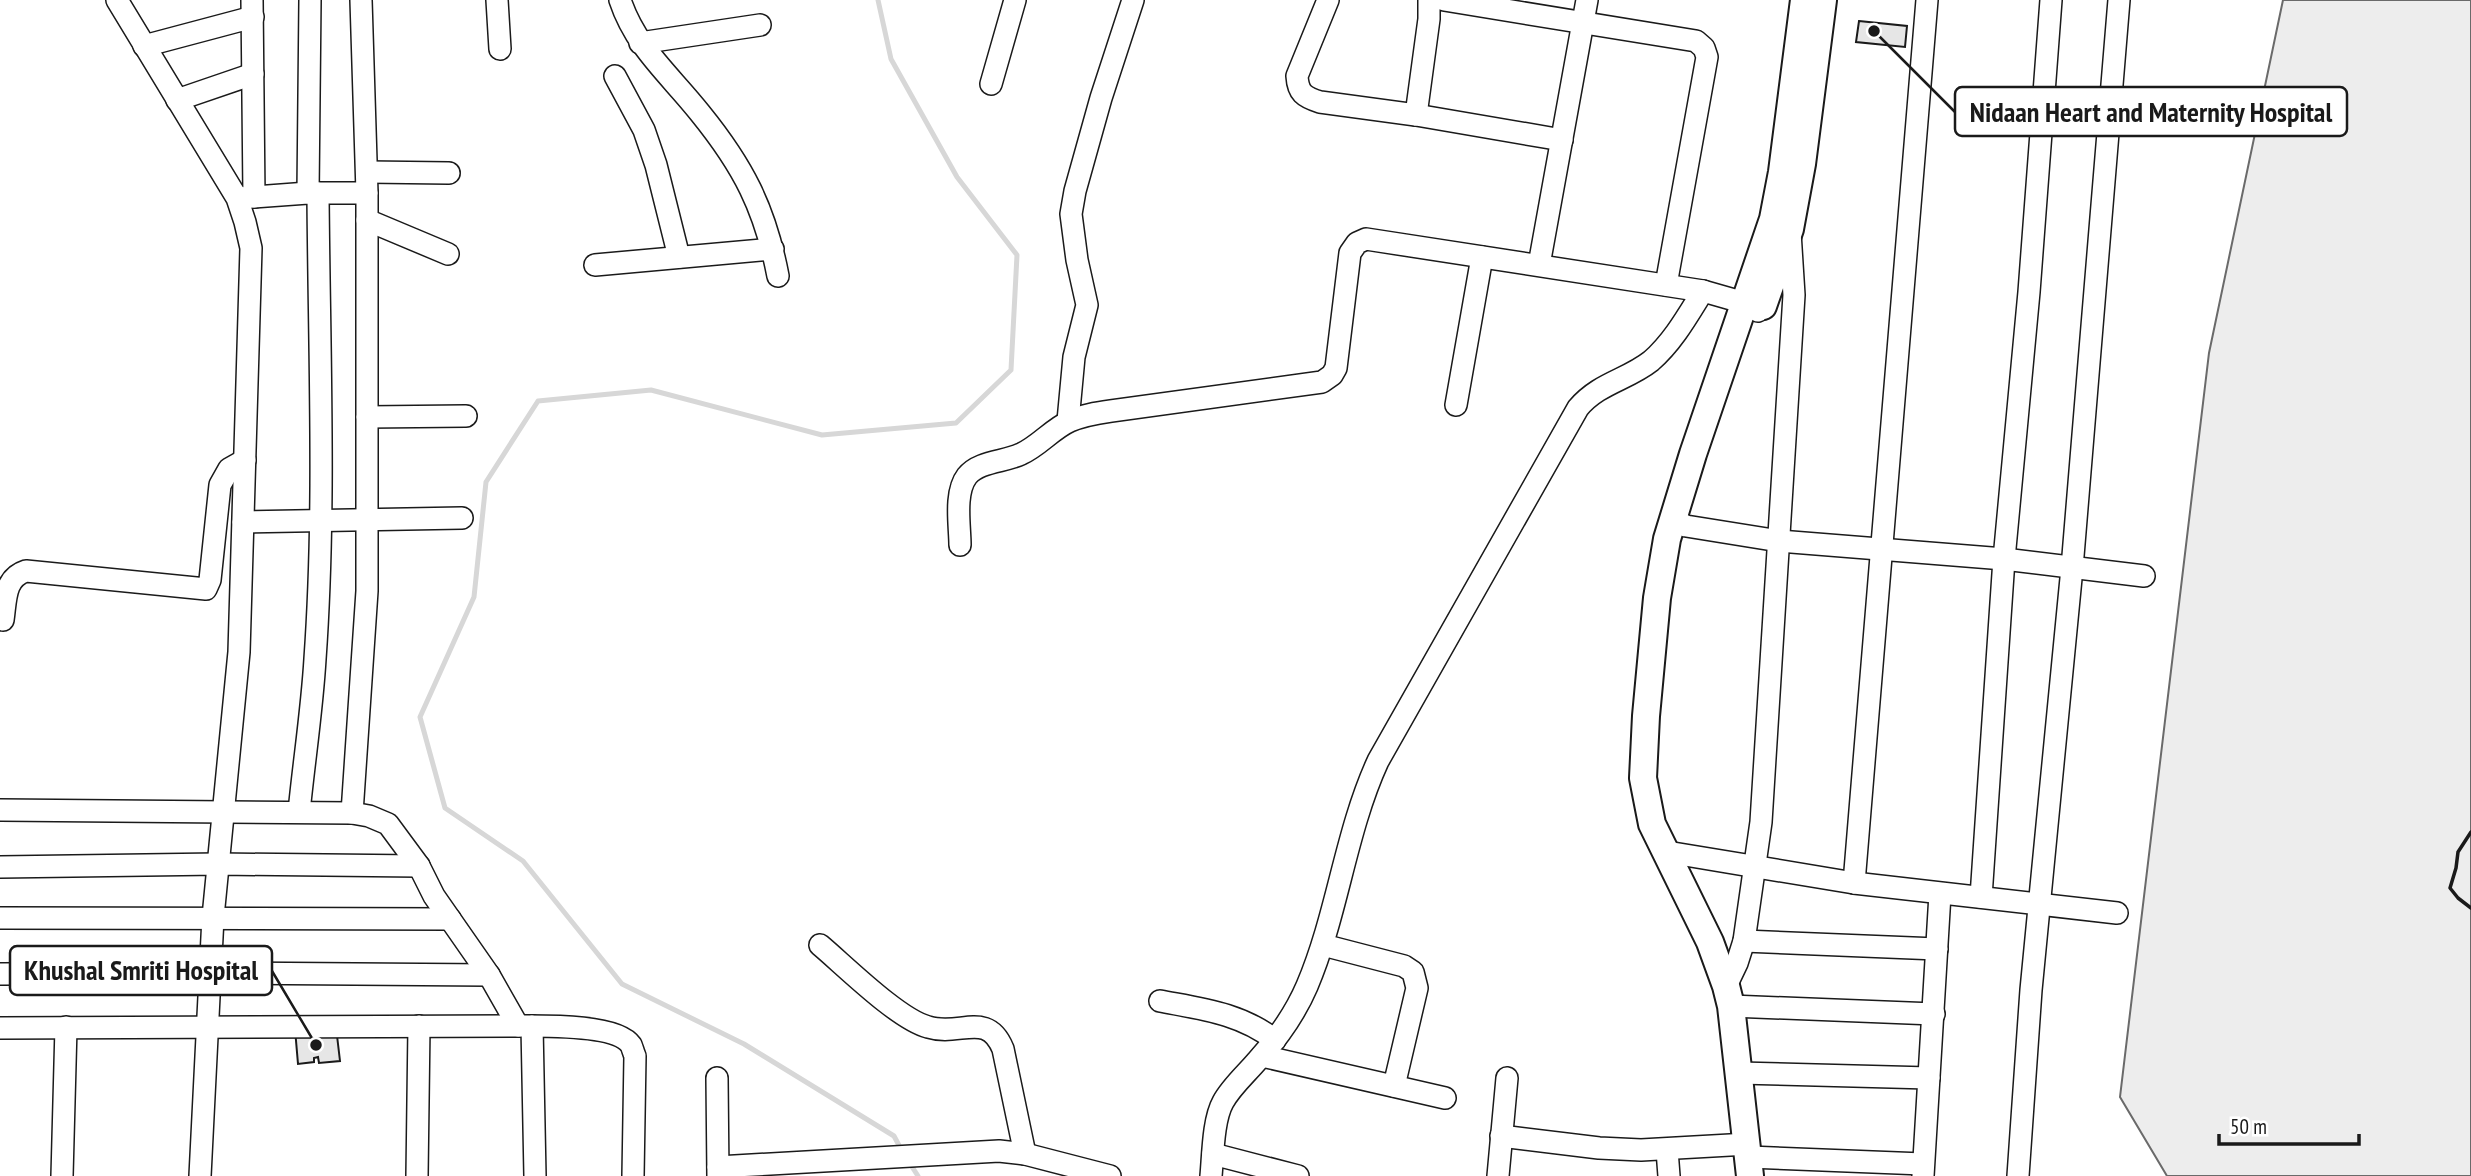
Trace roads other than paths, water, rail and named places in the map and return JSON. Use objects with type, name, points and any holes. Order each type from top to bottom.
[{"type":"main road","points":[[1781,224],[1782,172],[1804,0]]},
{"type":"main road","points":[[1749,1159],[1729,996],[1710,942],[1652,824],[1643,778],[1657,598],[1667,540],[1679,523],[1802,164],[1823,0]]},
{"type":"street","points":[[117,0],[177,100],[245,198]]},
{"type":"street","points":[[299,812],[315,660],[320,521],[310,0]]},
{"type":"street","points":[[352,813],[367,591],[367,182],[361,0]]},
{"type":"street","points":[[497,0],[500,49]]},
{"type":"street","points":[[620,0],[648,55],[699,111],[736,159],[760,208],[778,276]]},
{"type":"street","points":[[991,84],[1015,0]]},
{"type":"street","points":[[1068,421],[1074,357],[1087,305],[1071,214],[1097,111],[1133,0]]},
{"type":"street","points":[[1328,0],[1297,76],[1298,89],[1306,98],[1562,140]]},
{"type":"street","points":[[1416,114],[1429,19],[1429,0]]},
{"type":"street","points":[[1444,0],[1696,41],[1704,48],[1707,57],[1666,285]]},
{"type":"street","points":[[1539,265],[1587,0]]},
{"type":"street","points":[[1854,883],[1927,0]]},
{"type":"street","points":[[1981,897],[2004,559],[2029,292],[2051,0]]},
{"type":"street","points":[[2018,1176],[2031,990],[2072,568],[2119,0]]},
{"type":"street","points":[[144,46],[252,9],[253,74],[245,198],[251,248],[239,652],[213,917],[200,1176]]},
{"type":"street","points":[[640,43],[760,25]]},
{"type":"street","points":[[177,100],[253,74]]},
{"type":"street","points":[[615,76],[644,130],[656,165],[679,257]]},
{"type":"street","points":[[245,198],[313,193],[367,182],[449,173]]},
{"type":"street","points":[[367,220],[449,254]]},
{"type":"street","points":[[1781,224],[1794,295],[1761,822],[1744,941],[1729,996],[1934,1014]]},
{"type":"street","points":[[960,545],[961,492],[966,478],[973,470],[984,465],[1019,456],[1068,421],[1111,411],[1322,382],[1332,375],[1336,368],[1350,253],[1357,243],[1366,239],[1703,291],[1753,308]]},
{"type":"street","points":[[596,265],[773,249]]},
{"type":"street","points":[[1456,405],[1482,257]]},
{"type":"street","points":[[1211,1176],[1222,1104],[1269,1048],[1306,988],[1323,945],[1345,853],[1363,793],[1377,761],[1578,408],[1588,395],[1650,361],[1667,345],[1703,291]]},
{"type":"street","points":[[367,417],[466,416]]},
{"type":"street","points":[[3,620],[9,581],[26,571],[206,589],[210,580],[220,485],[229,470],[245,460]]},
{"type":"street","points":[[243,522],[462,518]]},
{"type":"street","points":[[1679,523],[1779,541],[2004,559],[2144,576]]},
{"type":"street","points":[[0,810],[352,813],[388,824],[525,1026],[535,1176]]},
{"type":"street","points":[[1667,852],[1854,883],[2117,913]]},
{"type":"street","points":[[0,867],[219,864],[419,866]]},
{"type":"street","points":[[1501,1136],[1599,1148],[1667,1150],[1749,1159],[1923,1170],[1940,894]]},
{"type":"street","points":[[0,918],[450,919]]},
{"type":"street","points":[[1744,941],[1937,949]]},
{"type":"street","points":[[820,945],[915,1023],[945,1030],[982,1027],[990,1029],[999,1038],[1026,1154]]},
{"type":"street","points":[[1323,945],[1404,966],[1413,972],[1417,988],[1394,1086]]},
{"type":"street","points":[[0,975],[489,975]]},
{"type":"street","points":[[1160,1001],[1245,1020],[1269,1048],[1394,1086],[1445,1098]]},
{"type":"street","points":[[417,1176],[419,1026]]},
{"type":"street","points":[[0,1028],[525,1026],[604,1031],[624,1038],[632,1046],[635,1056],[633,1176]]},
{"type":"street","points":[[62,1176],[66,1027]]},
{"type":"street","points":[[1739,1073],[1929,1078]]},
{"type":"street","points":[[718,1078],[718,1172],[847,1168],[999,1151],[1026,1154],[1110,1176]]},
{"type":"street","points":[[1498,1176],[1507,1078]]},
{"type":"street","points":[[1667,1150],[1669,1176]]},
{"type":"street","points":[[1213,1154],[1298,1176]]},
{"type":"waterway","points":[[878,0],[891,59],[957,177],[1017,255],[1011,370],[956,423],[822,435],[651,390],[538,401],[486,482],[474,597],[420,717],[445,808],[523,861],[622,984],[744,1044],[894,1136],[902,1151]]},
{"type":"waterway","points":[[909,1162],[918,1176]]},
{"type":"place","name":"Nidaan Heart and Maternity Hospital","points":[[1874,31]]},
{"type":"place","name":"Khushal Smriti Hospital","points":[[316,1045]]}]
